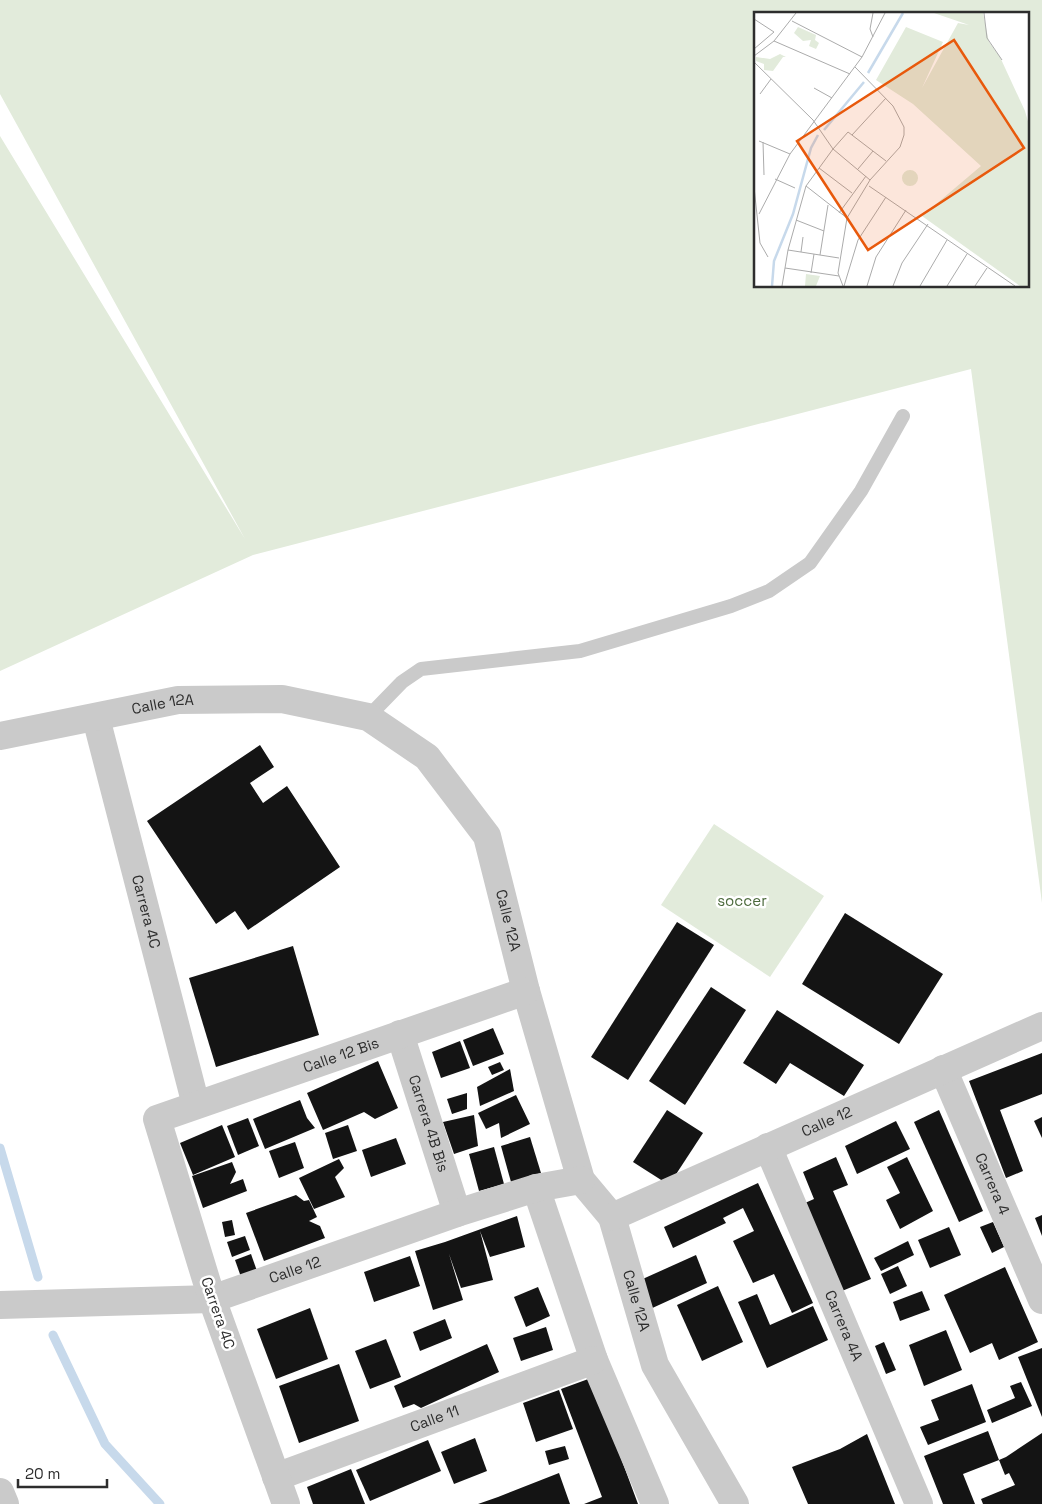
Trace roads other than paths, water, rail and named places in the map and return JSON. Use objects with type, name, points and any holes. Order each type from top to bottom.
[{"type":"street","name":"Calle 12A","points":[[0,736],[178,700],[282,699],[368,718],[427,757],[487,836],[526,991],[581,1180],[612,1217],[655,1365],[735,1504]]},
{"type":"street","name":"Carrera 4C","points":[[96,718],[196,1106]]},
{"type":"street","name":"Calle 12 Bis","points":[[157,1120],[526,991]]},
{"type":"street","name":"Calle 12","points":[[612,1217],[1042,1026]]},
{"type":"street","name":"Carrera 4B Bis","points":[[400,1034],[457,1213]]},
{"type":"street","name":"Carrera 4","points":[[943,1069],[1042,1300]]},
{"type":"street","name":"Carrera 4C","points":[[157,1120],[212,1299],[286,1504]]},
{"type":"street","name":"Carrera 4A","points":[[768,1147],[919,1504]]},
{"type":"street","name":"Calle 12","points":[[0,1305],[212,1299],[457,1213],[536,1188],[581,1180]]},
{"type":"street","points":[[536,1188],[594,1360],[655,1504]]},
{"type":"street","name":"Calle 11","points":[[276,1477],[594,1360]]},
{"type":"street","points":[[0,1492],[5,1504]]},
{"type":"lane","points":[[368,718],[402,682],[421,669],[580,651],[731,606],[769,591],[810,563],[861,491],[903,416]]},
{"type":"waterway","points":[[0,1148],[38,1277]]},
{"type":"waterway","points":[[53,1335],[105,1444],[160,1504]]},
{"type":"park label","name":"soccer","points":[[742,901]]}]
